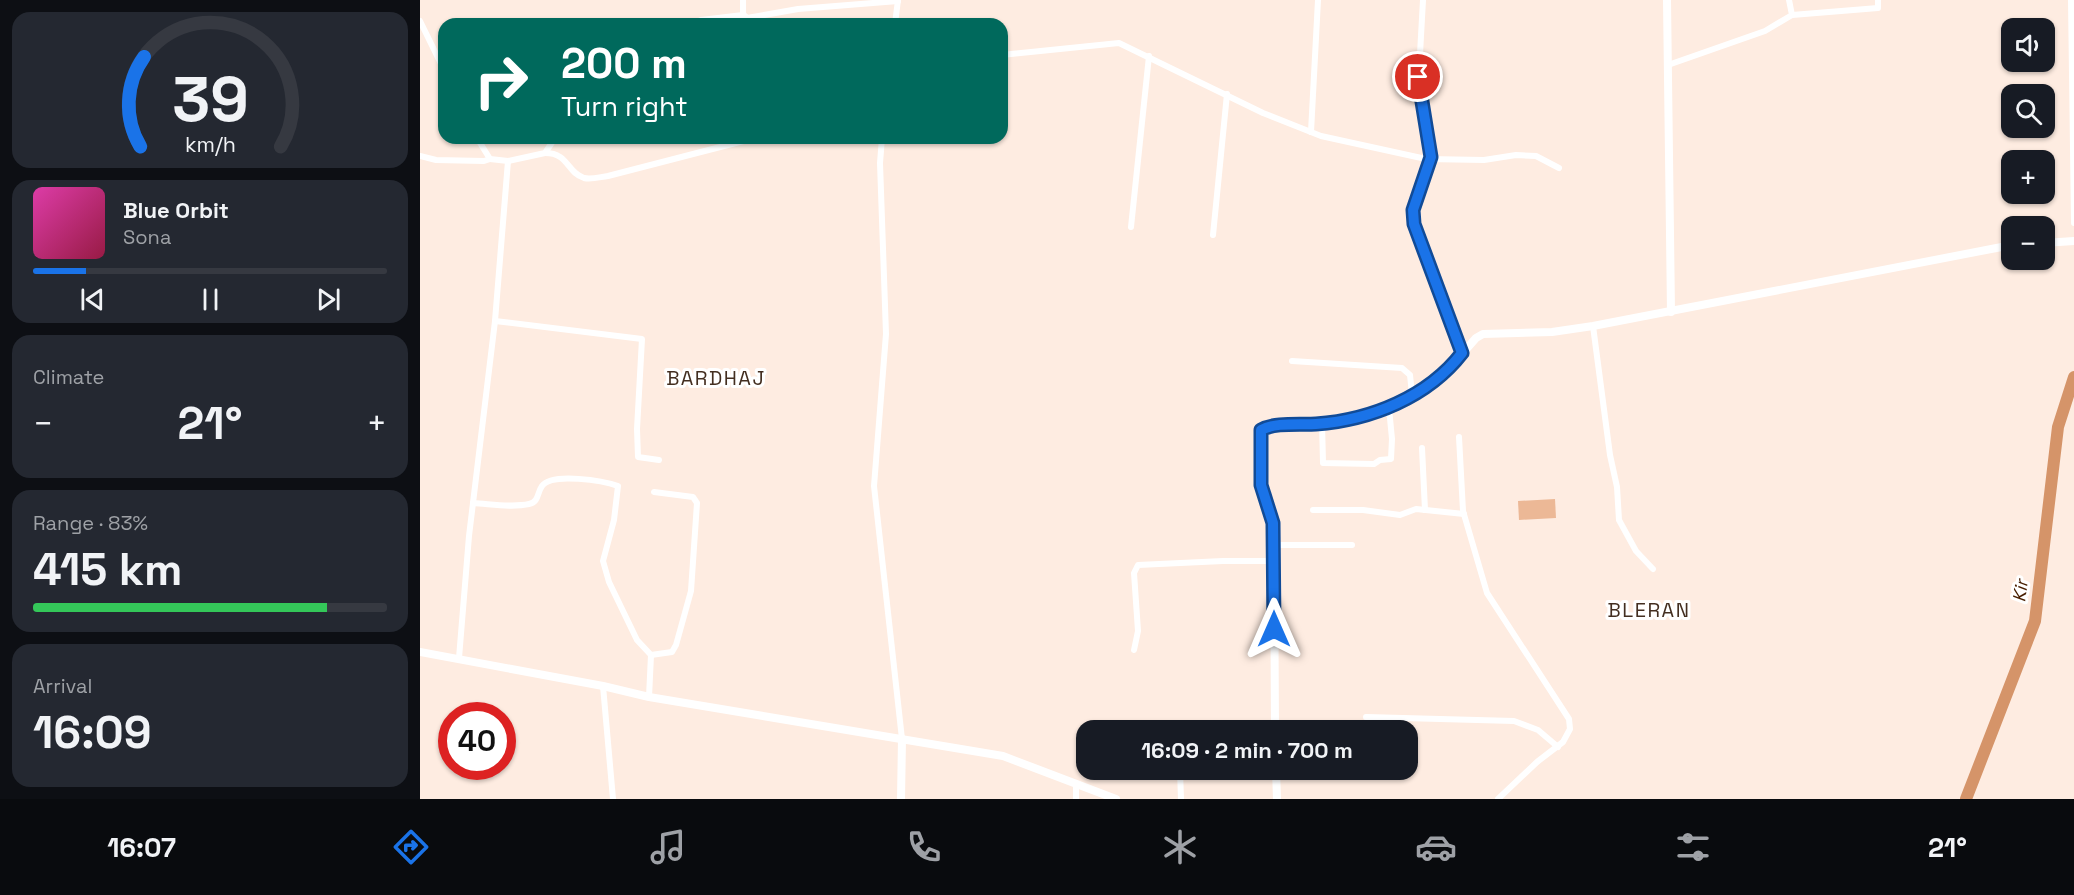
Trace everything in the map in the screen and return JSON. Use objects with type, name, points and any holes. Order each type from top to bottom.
[{"type":"street","points":[[743,0],[743,15]]},
{"type":"street","points":[[718,18],[743,15],[747,18],[797,9],[898,0],[896,18]]},
{"type":"street","points":[[1311,132],[1318,0]]},
{"type":"street","points":[[1423,0],[1418,90],[1431,157],[1413,210],[1414,224],[1462,353]]},
{"type":"street","points":[[1667,0],[1671,312]]},
{"type":"street","points":[[1789,0],[1792,15]]},
{"type":"street","points":[[1668,65],[1765,31],[1792,15],[1878,8],[1878,0]]},
{"type":"street","points":[[2071,0],[2074,223]]},
{"type":"street","points":[[420,21],[438,58]]},
{"type":"street","points":[[1008,54],[1112,43],[1149,56],[1311,132],[1401,155],[1426,159],[1431,157],[1484,160],[1516,155],[1536,156],[1559,168]]},
{"type":"street","points":[[1131,227],[1149,56]]},
{"type":"street","points":[[1213,235],[1227,94]]},
{"type":"street","points":[[481,144],[490,159]]},
{"type":"street","points":[[545,153],[551,144]]},
{"type":"street","points":[[420,156],[436,160],[508,161],[545,153],[556,153],[576,173],[588,178],[608,176],[732,144]]},
{"type":"street","points":[[882,144],[880,164],[886,334],[874,486],[902,739],[901,799]]},
{"type":"street","points":[[459,658],[473,503],[495,321],[508,161]]},
{"type":"street","points":[[2055,242],[2074,241]]},
{"type":"street","points":[[1275,720],[1273,523],[1261,485],[1261,430],[1322,423],[1367,415],[1389,408],[1440,379],[1476,338],[1490,333],[1552,332],[1593,326],[2001,247]]},
{"type":"street","points":[[495,321],[642,339],[637,453],[638,457],[659,460]]},
{"type":"street","points":[[1593,326],[1610,455],[1617,487],[1619,520],[1636,550],[1653,569]]},
{"type":"street","points":[[1292,361],[1402,368],[1410,375],[1412,394]]},
{"type":"street","points":[[1322,423],[1323,463],[1371,465],[1380,460],[1391,459],[1389,408]]},
{"type":"street","points":[[1459,437],[1464,514],[1487,593],[1569,719],[1570,729],[1558,747],[1537,762],[1498,799]]},
{"type":"street","points":[[1422,448],[1425,510]]},
{"type":"street","points":[[473,503],[530,504],[538,498],[542,487],[547,482],[563,479],[584,479],[618,486],[614,520],[603,561],[609,582],[637,640],[651,655],[649,698]]},
{"type":"street","points":[[651,655],[672,652],[676,645],[691,591],[697,503],[693,497],[654,492]]},
{"type":"street","points":[[1313,510],[1363,510],[1400,515],[1416,509],[1464,514]]},
{"type":"street","points":[[1274,545],[1352,545]]},
{"type":"street","points":[[1134,650],[1138,631],[1134,573],[1138,565],[1274,561]]},
{"type":"street","points":[[420,652],[603,686],[649,698],[1003,756],[1116,799]]},
{"type":"street","points":[[603,686],[613,799]]},
{"type":"street","points":[[1366,717],[1514,721],[1538,730],[1558,747]]},
{"type":"street","points":[[1180,780],[1181,799]]},
{"type":"street","points":[[1276,780],[1277,799]]},
{"type":"street","points":[[1076,784],[1076,799]]},
{"type":"shaded area","points":[[1555,499],[1556,518],[1519,520],[1518,501]]},
{"type":"waterway","name":"Kir","points":[[1966,799],[2035,621],[2058,427],[2074,377]]},
{"type":"district","name":"BARDHAJ","points":[[716,378]]},
{"type":"district","name":"BLERAN","points":[[1649,610]]},
{"type":"route","points":[[1274,629],[1273,523],[1261,485],[1261,430],[1268,427],[1333,422],[1389,408],[1440,379],[1462,353],[1414,224],[1413,210],[1431,157],[1418,90],[1418,77]]}]
